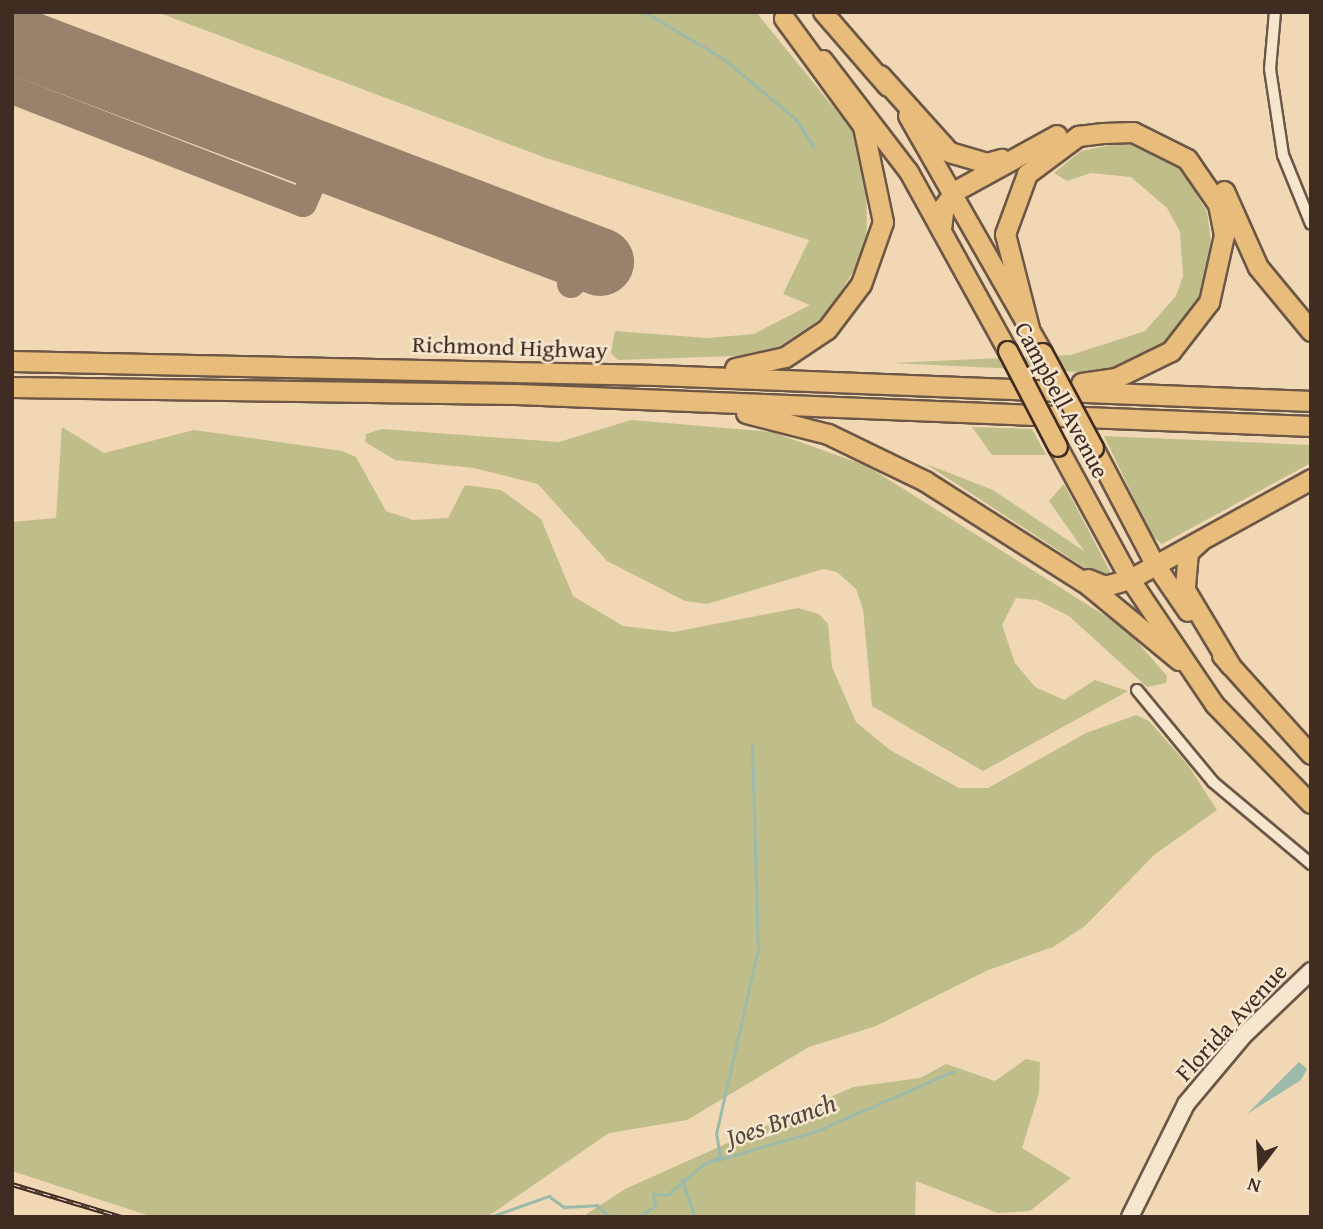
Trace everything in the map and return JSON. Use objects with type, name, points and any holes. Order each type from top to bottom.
[{"type":"highway","points":[[656,375],[758,366],[806,346],[846,307],[874,257],[883,222],[881,191],[863,126],[780,15]]},
{"type":"highway","points":[[880,75],[949,152],[987,163],[1016,155]]},
{"type":"highway","points":[[942,229],[944,206],[955,191],[1016,155],[1092,121],[1155,126],[1184,142],[1221,184],[1258,267],[1311,331]]},
{"type":"highway","points":[[1007,389],[1116,378],[1171,351],[1193,329],[1221,270],[1224,235],[1218,204],[1187,159],[1143,136],[1103,133],[1078,136],[1027,174],[1005,234],[1029,328]]},
{"type":"highway","name":"Richmond Highway","points":[[12,361],[656,375],[1007,389]]},
{"type":"highway","name":"Richmond Highway","points":[[12,387],[595,397]]},
{"type":"highway","points":[[1007,389],[1311,401]]},
{"type":"highway","points":[[595,397],[1311,426]]},
{"type":"highway","points":[[595,397],[774,418],[828,434],[925,481],[1026,544],[1132,616],[1180,660]]},
{"type":"highway","points":[[1026,544],[1093,582],[1130,579],[1210,530],[1311,479]]},
{"type":"highway","points":[[1210,530],[1188,552],[1185,590],[1230,665]]},
{"type":"main road","name":"Campbell Avenue","points":[[823,12],[880,75],[955,191],[1155,564],[1230,665],[1311,755]]},
{"type":"main road","name":"Campbell Avenue","points":[[780,15],[874,121],[942,229],[1130,579],[1180,660],[1311,804]]},
{"type":"main road","name":"Florida Avenue","points":[[1129,1217],[1186,1104],[1243,1035],[1311,971]]},
{"type":"street","points":[[1275,12],[1269,69],[1283,155],[1311,224]]},
{"type":"street","points":[[1137,690],[1213,782],[1311,864]]},
{"type":"shaded area","points":[[157,12],[756,12],[852,130],[866,170],[867,250],[825,316],[766,355],[618,360],[611,353],[615,331],[707,338],[754,334],[810,305],[783,294],[809,240],[546,158]]},
{"type":"shaded area","points":[[1125,142],[1180,167],[1207,212],[1213,257],[1201,299],[1182,327],[1156,349],[1101,373],[891,363],[1071,355],[1145,331],[1176,296],[1183,276],[1180,232],[1167,208],[1131,177],[1091,173],[1067,181],[1054,173],[1081,151]]},
{"type":"shaded area","points":[[631,420],[772,432],[867,466],[1126,629],[1167,676],[1166,683],[1147,687],[1069,616],[1037,600],[1016,598],[1002,625],[1015,663],[1035,687],[1064,700],[1095,680],[1128,691],[983,771],[872,706],[863,609],[856,589],[837,572],[823,569],[707,604],[685,601],[607,561],[538,484],[474,468],[395,460],[365,442],[366,434],[382,429],[559,442]]},
{"type":"shaded area","points":[[62,427],[104,453],[194,430],[342,451],[356,457],[386,511],[413,520],[448,518],[465,485],[501,490],[541,519],[573,596],[623,626],[674,632],[798,608],[819,614],[828,624],[832,667],[856,722],[890,750],[959,788],[988,788],[1086,733],[1136,715],[1149,721],[1188,765],[1217,810],[1154,855],[1085,926],[1053,947],[988,970],[876,1026],[809,1047],[687,1120],[609,1133],[487,1217],[153,1217],[12,1171],[12,522],[56,518]]},
{"type":"shaded area","points":[[972,427],[1032,429],[1046,455],[992,455]]},
{"type":"shaded area","points":[[1104,436],[1311,445],[1311,463],[1162,544],[1152,536]]},
{"type":"shaded area","points":[[926,464],[993,490],[1084,551],[1049,501],[1064,484],[1112,575],[1096,575]]},
{"type":"shaded area","points":[[1026,1059],[1040,1062],[1039,1093],[1022,1148],[1071,1178],[1030,1211],[998,1213],[916,1181],[915,1217],[582,1217],[625,1189],[853,1087],[920,1078],[946,1064],[995,1081]]},
{"type":"shaded area","points":[[1299,1062],[1307,1069],[1301,1080],[1247,1114]]},
{"type":"waterway","points":[[645,12],[724,59],[797,120],[813,146]]},
{"type":"waterway","points":[[704,1164],[720,1156],[716,1134],[758,949],[752,745]]},
{"type":"waterway","name":"Joes Branch","points":[[714,1161],[819,1130],[954,1071]]},
{"type":"waterway","name":"Joes Branch","points":[[638,1217],[655,1206],[653,1194],[667,1195],[704,1164]]},
{"type":"waterway","points":[[682,1179],[695,1217]]},
{"type":"waterway","name":"Joes Branch","points":[[490,1217],[549,1196],[564,1207],[597,1205],[610,1217]]},
{"type":"waterway","name":"Joes Branch","points":[[461,1217],[485,1217]]},
{"type":"taxiway","points":[[12,90],[303,203],[323,157]]},
{"type":"taxiway","points":[[571,284],[583,255]]},
{"type":"runway","points":[[12,39],[600,262]]},
{"type":"railway","points":[[12,1184],[122,1217]]}]
